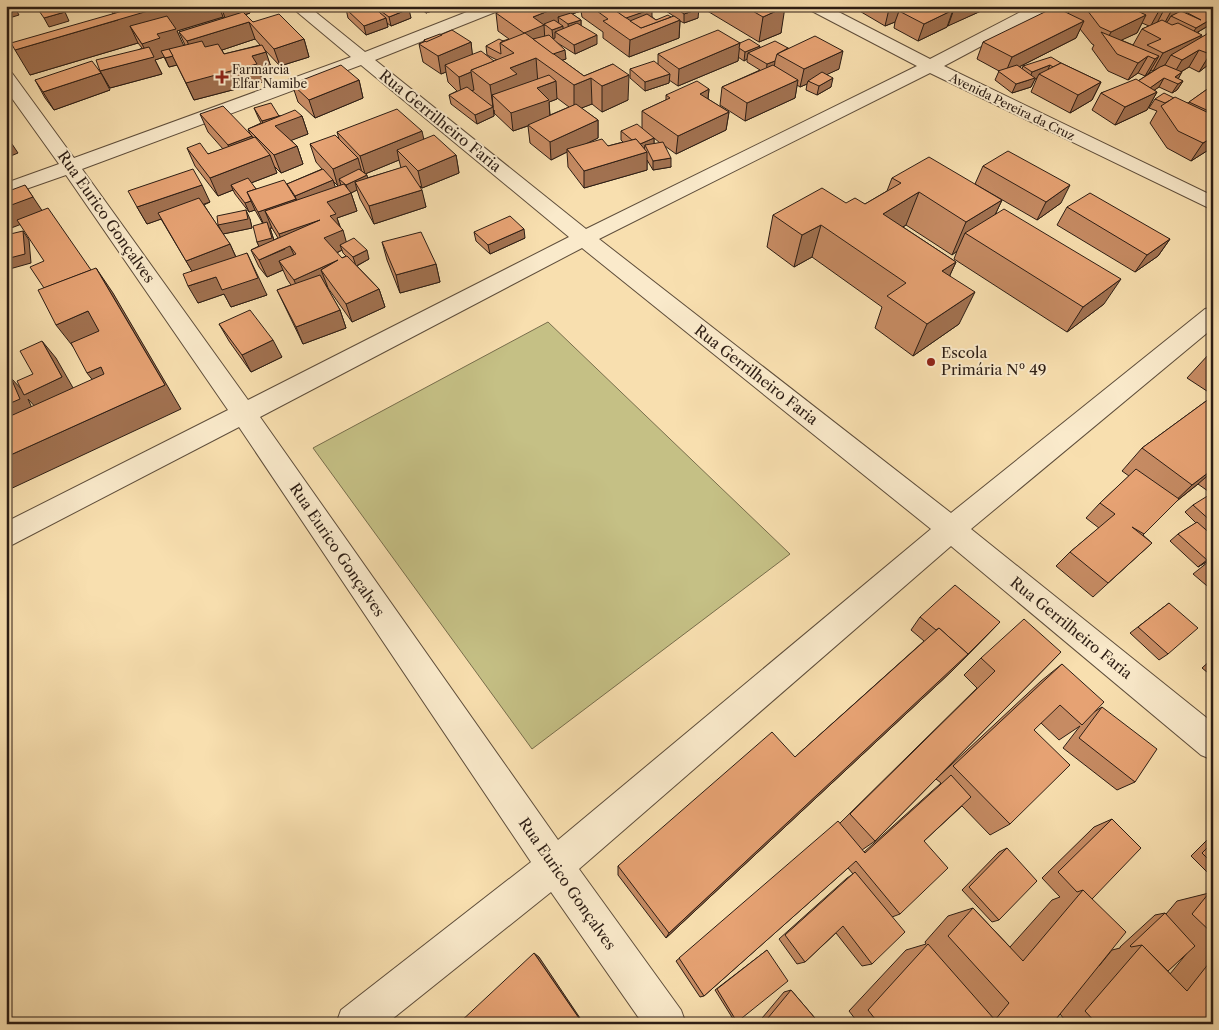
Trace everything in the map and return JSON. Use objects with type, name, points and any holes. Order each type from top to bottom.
[{"type":"street","name":"Rua Gerrilheiro Faria","points":[[298,6],[584,238],[951,530],[1213,744]]},
{"type":"street","points":[[6,190],[362,59],[497,6]]},
{"type":"street","name":"Avenida Pereira da Cruz","points":[[814,6],[930,66],[1213,204]]},
{"type":"street","points":[[6,536],[584,238],[930,66],[1045,6]]},
{"type":"street","name":"Rua Eurico Gonçalves","points":[[6,77],[244,414],[554,867],[667,1024]]},
{"type":"street","points":[[355,1024],[554,867],[951,530],[1213,315]]},
{"type":"shaded area","points":[[548,322],[790,554],[532,749],[313,448]]},
{"type":"building","points":[[60,6],[65,12],[44,18],[37,8]]},
{"type":"building","points":[[140,6],[165,6],[15,50],[11,43]]},
{"type":"building","points":[[353,6],[372,6],[386,18],[364,26],[346,9]]},
{"type":"building","points":[[385,6],[405,6],[409,9],[389,17],[378,9]]},
{"type":"building","points":[[514,6],[561,6],[533,17],[544,25],[524,33],[496,13]]},
{"type":"building","points":[[590,6],[609,6],[641,28],[674,16],[680,20],[630,40],[603,21],[608,19]]},
{"type":"building","points":[[609,6],[648,6],[652,9],[626,18]]},
{"type":"building","points":[[673,6],[695,6],[699,9],[684,14]]},
{"type":"building","points":[[744,6],[783,6],[785,7],[763,17]]},
{"type":"building","points":[[885,6],[896,6],[889,9]]},
{"type":"building","points":[[909,6],[946,6],[953,10],[924,24],[899,11]]},
{"type":"building","points":[[948,6],[960,6],[954,9]]},
{"type":"building","points":[[1084,6],[1127,6],[1146,15],[1111,32],[1100,27]]},
{"type":"building","points":[[1152,6],[1165,6],[1160,9]]},
{"type":"building","points":[[1190,6],[1200,6],[1213,12],[1213,18],[1196,28],[1171,16],[1181,11],[1201,20],[1182,10]]},
{"type":"building","points":[[1055,7],[1084,21],[1012,57],[983,42]]},
{"type":"building","points":[[243,12],[253,22],[279,14],[304,39],[274,49],[249,22],[187,41],[179,32]]},
{"type":"building","points":[[571,13],[581,20],[568,24],[558,17]]},
{"type":"building","points":[[647,14],[656,20],[668,15],[671,17],[641,28],[630,21]]},
{"type":"building","points":[[167,16],[176,29],[157,34],[160,38],[142,44],[130,26]]},
{"type":"building","points":[[554,20],[563,26],[552,30],[544,24]]},
{"type":"building","points":[[1162,20],[1172,25],[1178,23],[1202,35],[1163,53],[1147,45],[1161,39],[1142,29]]},
{"type":"building","points":[[577,23],[597,35],[574,45],[555,32]]},
{"type":"building","points":[[452,30],[471,42],[438,56],[419,44]]},
{"type":"building","points":[[718,30],[740,43],[679,69],[658,54]]},
{"type":"building","points":[[1101,32],[1159,56],[1155,59],[1148,56],[1138,63],[1117,54]]},
{"type":"building","points":[[525,33],[584,76],[613,64],[629,75],[602,86],[591,78],[574,85],[536,58],[510,68],[517,74],[490,85],[471,70],[514,53],[500,43]]},
{"type":"building","points":[[1207,34],[1213,36],[1213,52],[1210,54],[1199,50],[1182,60],[1171,55]]},
{"type":"building","points":[[442,35],[426,42],[424,40]]},
{"type":"building","points":[[549,35],[565,50],[553,54],[533,39]]},
{"type":"building","points":[[815,36],[843,51],[804,69],[777,54]]},
{"type":"building","points":[[499,39],[503,41],[500,43],[501,54],[486,46]]},
{"type":"building","points":[[749,39],[760,46],[745,52],[739,48],[740,43]]},
{"type":"building","points":[[202,41],[205,47],[218,44],[224,54],[262,45],[266,52],[252,56],[257,64],[186,83],[169,49]]},
{"type":"building","points":[[775,41],[788,48],[777,54],[775,61],[767,64],[748,53]]},
{"type":"building","points":[[149,47],[154,57],[100,71],[96,60]]},
{"type":"building","points":[[169,49],[173,56],[165,58],[161,51]]},
{"type":"building","points":[[481,51],[494,61],[459,77],[445,65]]},
{"type":"building","points":[[1051,57],[1061,63],[1032,72],[1023,66]]},
{"type":"building","points":[[92,61],[101,73],[43,92],[35,80]]},
{"type":"building","points":[[654,61],[670,74],[645,82],[630,69]]},
{"type":"building","points":[[1061,63],[1101,82],[1078,95],[1039,74]]},
{"type":"building","points":[[341,65],[359,80],[309,100],[292,84]]},
{"type":"building","points":[[773,65],[798,80],[747,103],[722,87]]},
{"type":"building","points":[[1017,65],[1035,78],[1016,84],[998,71]]},
{"type":"building","points":[[1165,65],[1182,72],[1175,77],[1183,81],[1178,84],[1164,78],[1150,88],[1138,81],[1160,67]]},
{"type":"building","points":[[822,72],[833,78],[819,86],[808,81]]},
{"type":"building","points":[[549,75],[556,81],[537,88],[549,100],[511,113],[492,95]]},
{"type":"building","points":[[1136,79],[1157,92],[1125,107],[1101,93]]},
{"type":"building","points":[[697,81],[709,89],[700,94],[729,112],[678,136],[642,111],[670,98],[666,95]]},
{"type":"building","points":[[1213,85],[1213,113],[1189,102]]},
{"type":"building","points":[[467,87],[493,107],[475,115],[449,95]]},
{"type":"building","points":[[1164,93],[1174,98],[1165,103],[1155,99]]},
{"type":"building","points":[[1175,97],[1213,115],[1213,137],[1203,143],[1178,131],[1161,106]]},
{"type":"building","points":[[271,103],[279,116],[262,121],[254,108]]},
{"type":"building","points":[[576,104],[598,120],[550,142],[528,125]]},
{"type":"building","points":[[223,106],[252,136],[228,145],[200,114]]},
{"type":"building","points":[[397,109],[422,131],[360,156],[337,132]]},
{"type":"building","points":[[295,110],[302,116],[275,126],[297,146],[274,155],[248,129]]},
{"type":"building","points":[[637,124],[654,138],[640,144],[636,139],[632,140],[621,131]]},
{"type":"building","points":[[335,135],[358,158],[333,169],[310,144]]},
{"type":"building","points":[[434,135],[456,155],[418,171],[397,150]]},
{"type":"building","points":[[6,137],[12,144],[6,146]]},
{"type":"building","points":[[255,137],[270,155],[210,178],[187,148],[200,143],[208,154]]},
{"type":"building","points":[[602,139],[608,146],[636,139],[647,152],[584,171],[567,149]]},
{"type":"building","points":[[663,142],[671,158],[653,161],[645,145]]},
{"type":"building","points":[[1008,151],[1070,185],[1046,202],[983,166]]},
{"type":"building","points":[[929,157],[1002,200],[966,222],[919,192],[883,214],[956,262],[942,271],[975,292],[927,324],[887,296],[906,283],[821,225],[802,235],[773,215],[822,188],[846,203],[855,198],[865,204],[901,183],[892,178]]},
{"type":"building","points":[[406,166],[422,190],[369,206],[355,182]]},
{"type":"building","points":[[193,169],[202,185],[137,207],[128,191]]},
{"type":"building","points":[[323,169],[333,180],[295,196],[287,184]]},
{"type":"building","points":[[359,169],[367,175],[346,185],[339,179]]},
{"type":"building","points":[[248,178],[256,189],[247,192],[251,201],[245,203],[231,185]]},
{"type":"building","points":[[284,180],[296,199],[258,212],[247,192]]},
{"type":"building","points":[[344,184],[351,193],[327,202],[336,214],[330,216],[343,230],[324,238],[342,258],[347,256],[379,289],[346,304],[321,270],[338,260],[294,280],[279,261],[296,254],[290,246],[259,260],[251,250],[320,220],[279,234],[265,211]]},
{"type":"building","points":[[25,185],[33,197],[6,207],[6,192]]},
{"type":"building","points":[[1090,193],[1170,239],[1147,255],[1067,207]]},
{"type":"building","points":[[199,198],[230,244],[186,261],[158,213]]},
{"type":"building","points":[[48,208],[91,270],[44,288],[30,267],[44,261],[17,220]]},
{"type":"building","points":[[1004,209],[1121,279],[1083,307],[965,233]]},
{"type":"building","points":[[246,210],[248,219],[218,225],[217,216]]},
{"type":"building","points":[[510,216],[524,229],[488,245],[474,232]]},
{"type":"building","points":[[267,222],[272,238],[257,242],[253,226]]},
{"type":"building","points":[[23,231],[25,254],[6,259],[6,235]]},
{"type":"building","points":[[421,232],[436,264],[396,275],[382,242]]},
{"type":"building","points":[[354,238],[367,250],[353,257],[340,245]]},
{"type":"building","points":[[247,253],[258,278],[222,290],[216,277],[188,286],[183,274]]},
{"type":"building","points":[[96,268],[165,385],[6,457],[6,418],[104,374],[101,367],[87,373],[71,343],[99,331],[88,311],[56,325],[38,290]]},
{"type":"building","points":[[320,275],[340,310],[296,327],[277,290]]},
{"type":"building","points":[[250,310],[273,340],[242,355],[219,324]]},
{"type":"building","points":[[42,341],[62,377],[24,395],[17,381],[33,374],[20,351]]},
{"type":"building","points":[[11,378],[20,399],[6,405],[6,380]]},
{"type":"building","points":[[1213,396],[1213,469],[1192,485],[1142,448]]},
{"type":"building","points":[[1136,469],[1179,499],[1144,534],[1132,527],[1152,543],[1108,583],[1070,552],[1115,514],[1100,503]]},
{"type":"building","points":[[1209,495],[1213,498],[1213,523],[1193,505]]},
{"type":"building","points":[[1197,522],[1213,536],[1213,556],[1207,560],[1178,534]]},
{"type":"building","points":[[955,585],[1000,622],[968,654],[939,628],[936,630],[920,617]]},
{"type":"building","points":[[1169,603],[1198,628],[1168,654],[1138,627]]},
{"type":"building","points":[[1024,619],[1061,652],[875,841],[850,814],[995,671],[981,658]]},
{"type":"building","points":[[939,628],[968,654],[669,933],[618,866],[772,732],[795,757]]},
{"type":"building","points":[[1062,664],[1104,702],[1082,725],[1060,705],[1034,730],[1070,765],[1010,824],[953,766]]},
{"type":"building","points":[[1102,707],[1157,749],[1135,782],[1079,738]]},
{"type":"building","points":[[951,775],[971,797],[924,841],[948,868],[900,914],[856,861],[704,996],[679,958],[838,821],[865,853]]},
{"type":"building","points":[[1112,819],[1141,848],[1092,899],[1083,890],[1077,892],[1058,872]]},
{"type":"building","points":[[1213,842],[1213,864],[1202,853]]},
{"type":"building","points":[[1007,848],[1037,881],[999,920],[969,887]]},
{"type":"building","points":[[855,872],[905,932],[872,964],[843,926],[805,962],[785,935]]},
{"type":"building","points":[[1083,890],[1126,932],[1052,1024],[879,1024],[868,1010],[928,944],[995,1020],[1009,1003],[948,936],[973,908],[1023,961]]},
{"type":"building","points":[[1209,893],[1213,896],[1213,934],[1192,914]]},
{"type":"building","points":[[1165,913],[1195,946],[1168,971],[1142,945],[1130,946]]},
{"type":"building","points":[[1142,945],[1187,991],[1213,958],[1213,1024],[1097,1024],[1085,1011]]},
{"type":"building","points":[[767,950],[788,981],[737,1022],[717,989]]},
{"type":"building","points":[[534,953],[583,1024],[458,1024]]},
{"type":"building","points":[[791,990],[820,1024],[763,1024]]},
{"type":"place","name":"Farmárcia Elfar Namibe","points":[[222,77]]},
{"type":"place","name":"Escola Primária Nº 49","points":[[931,362]]}]
